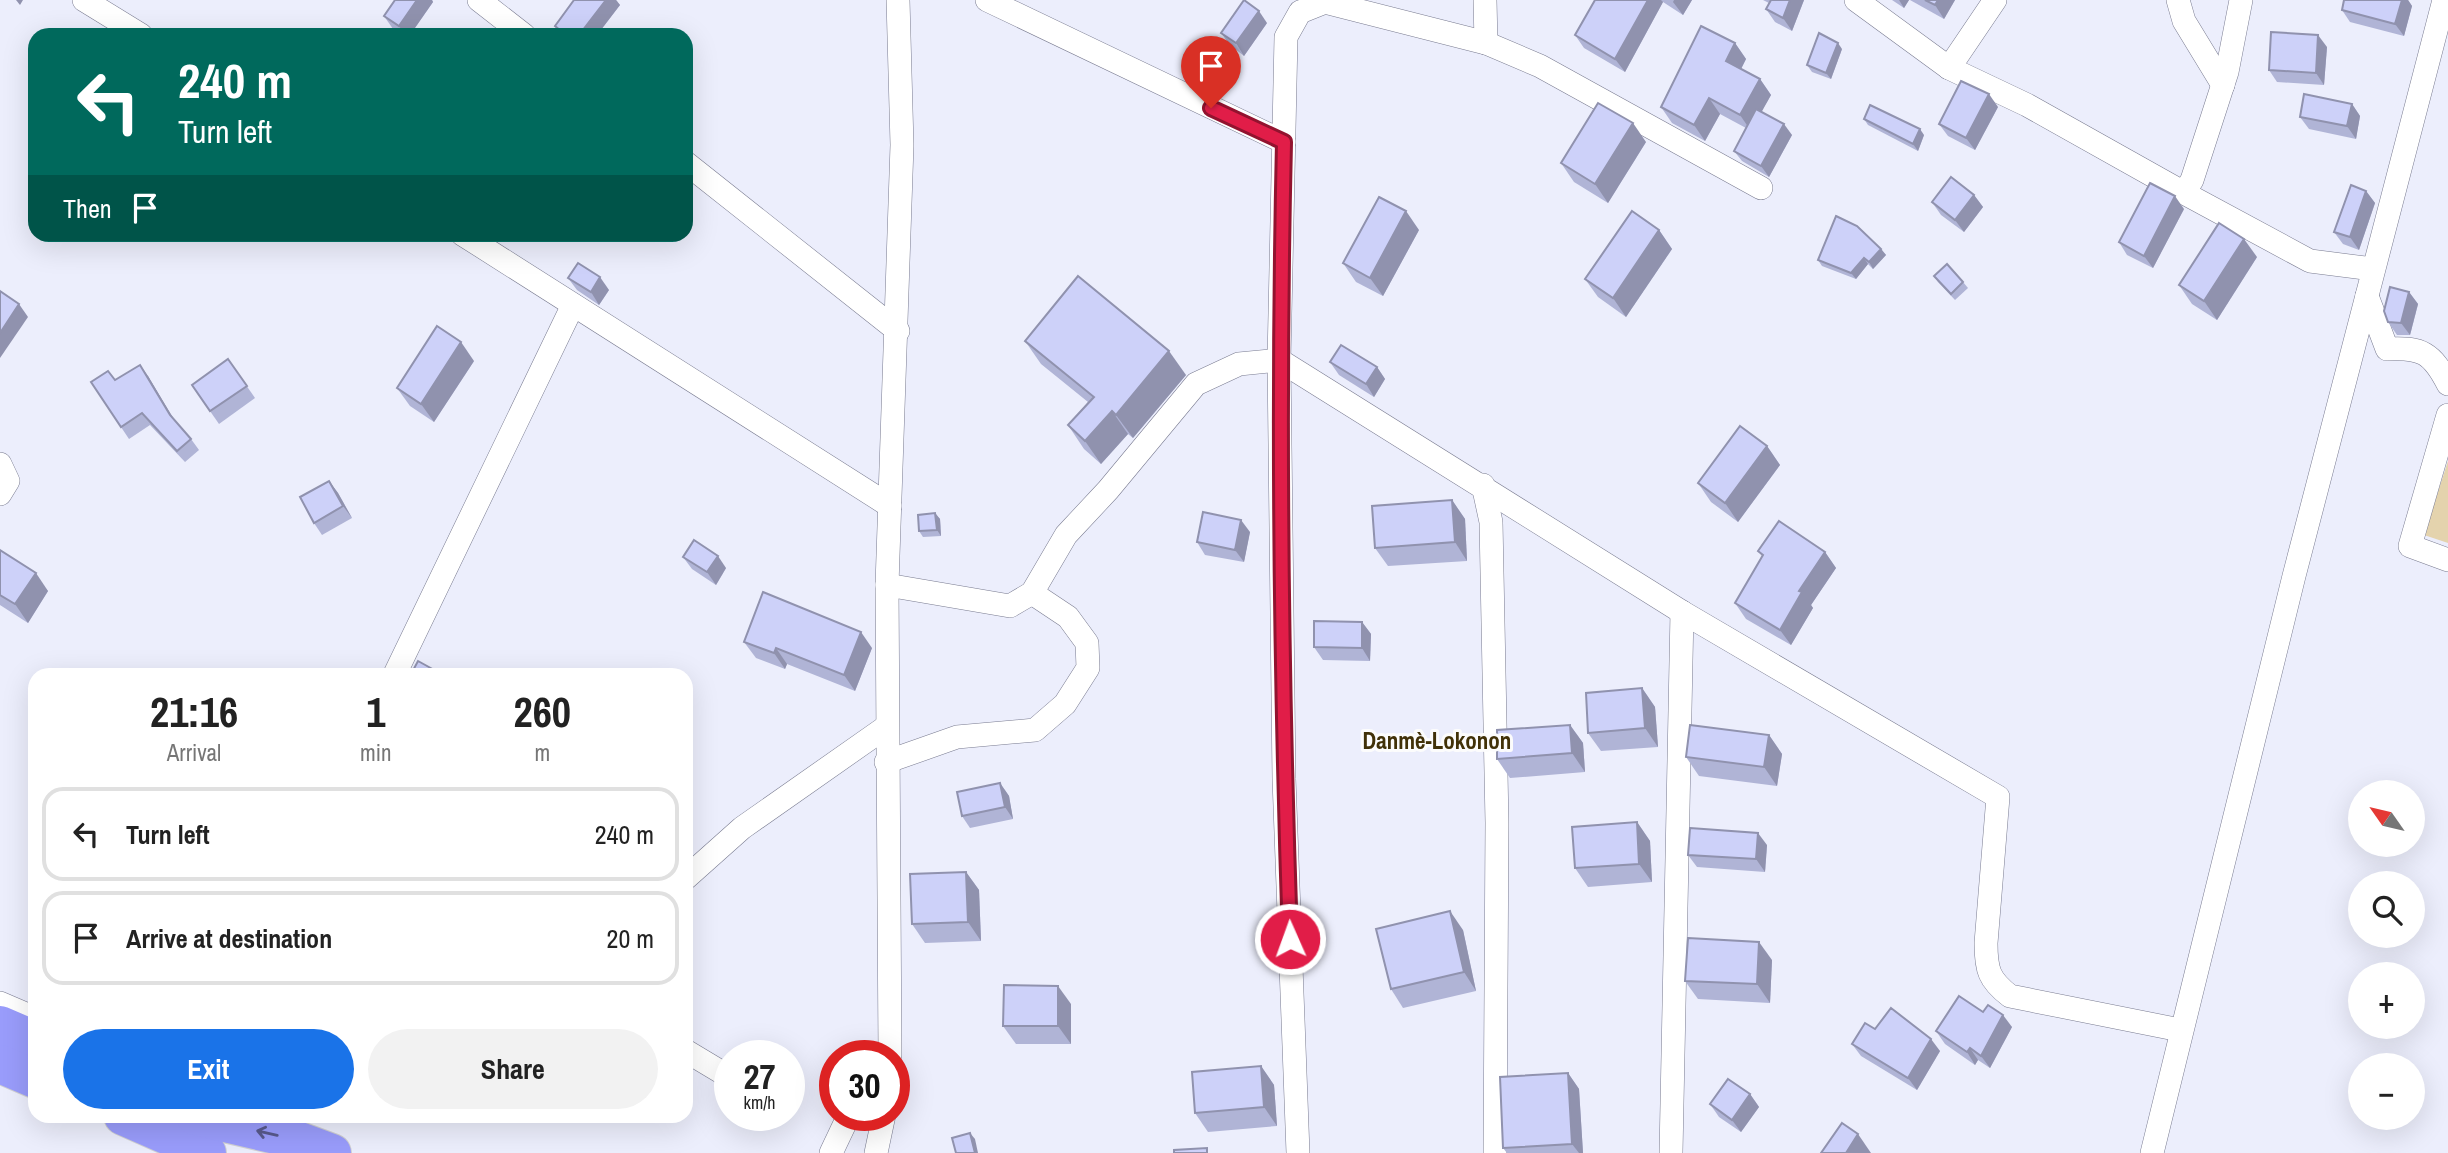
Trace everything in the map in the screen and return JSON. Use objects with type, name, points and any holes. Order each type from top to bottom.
[{"type":"highway","points":[[0,1025],[28,1037]]},
{"type":"highway","points":[[0,1064],[28,1076]]},
{"type":"highway","points":[[139,1123],[207,1153]]},
{"type":"highway","points":[[225,1123],[297,1140],[332,1153]]},
{"type":"street","points":[[84,0],[130,28]]},
{"type":"street","points":[[479,0],[515,28]]},
{"type":"street","points":[[887,1040],[887,585],[898,331],[902,145],[898,0]]},
{"type":"street","points":[[987,0],[1284,142]]},
{"type":"street","points":[[1287,0],[1279,360],[1284,779],[1298,1153]]},
{"type":"street","points":[[1485,0],[1486,43]]},
{"type":"street","points":[[1856,0],[1949,68],[2027,105],[2310,261],[2373,269]]},
{"type":"street","points":[[1949,68],[1995,0]]},
{"type":"street","points":[[2179,0],[2185,21],[2222,85]]},
{"type":"street","points":[[2184,193],[2192,180],[2222,85],[2241,0]]},
{"type":"street","points":[[2152,1153],[2180,1030],[2444,0]]},
{"type":"street","points":[[1286,37],[1300,12],[1325,2],[1486,43],[1540,66],[1761,188]]},
{"type":"street","points":[[693,169],[898,331]]},
{"type":"street","points":[[475,242],[891,506]]},
{"type":"street","points":[[2367,296],[2387,349],[2414,348],[2442,360],[2448,384]]},
{"type":"street","points":[[398,668],[573,305]]},
{"type":"street","points":[[887,585],[1010,606],[1032,593],[1066,535],[1108,490],[1196,384],[1239,364],[1279,360],[1483,485],[1682,612],[1998,797],[1986,943],[1986,968],[1992,983],[2010,996],[2180,1030]]},
{"type":"street","points":[[2448,415],[2410,546],[2448,560]]},
{"type":"street","points":[[0,464],[8,481],[0,494]]},
{"type":"street","points":[[1483,485],[1491,522],[1497,810],[1495,1153]]},
{"type":"street","points":[[886,762],[957,737],[1002,736],[1035,730],[1065,704],[1088,667],[1087,643],[1068,617],[1032,593]]},
{"type":"street","points":[[1671,1153],[1682,612]]},
{"type":"street","points":[[693,872],[742,828],[886,727]]},
{"type":"street","points":[[0,1003],[28,1015]]},
{"type":"street","points":[[693,1055],[714,1068]]},
{"type":"street","points":[[831,1153],[841,1131]]},
{"type":"street","points":[[876,1153],[881,1131]]},
{"type":"shaded area","points":[[2448,461],[2448,543],[2424,535]]},
{"type":"building","points":[[395,0],[417,0],[399,26],[384,16]]},
{"type":"building","points":[[574,0],[606,0],[584,28],[555,26]]},
{"type":"building","points":[[1244,0],[1259,11],[1236,43],[1221,33]]},
{"type":"building","points":[[1595,0],[1648,0],[1615,59],[1575,35]]},
{"type":"building","points":[[1771,0],[1790,0],[1783,18],[1766,9]]},
{"type":"building","points":[[1925,0],[1938,0],[1935,5]]},
{"type":"building","points":[[2344,0],[2402,0],[2395,24],[2342,10]]},
{"type":"building","points":[[1701,26],[1735,43],[1726,61],[1760,79],[1740,115],[1709,98],[1694,125],[1661,107]]},
{"type":"building","points":[[2271,32],[2318,35],[2316,73],[2269,70]]},
{"type":"building","points":[[1819,33],[1838,43],[1826,73],[1807,65]]},
{"type":"building","points":[[1961,81],[1989,94],[1966,138],[1939,124]]},
{"type":"building","points":[[2304,94],[2352,104],[2347,126],[2300,117]]},
{"type":"building","points":[[1598,103],[1633,123],[1595,184],[1561,163]]},
{"type":"building","points":[[1870,105],[1920,129],[1913,144],[1864,119]]},
{"type":"building","points":[[1756,109],[1784,124],[1761,166],[1734,151]]},
{"type":"building","points":[[1951,177],[1974,195],[1955,220],[1932,202]]},
{"type":"building","points":[[2150,183],[2175,196],[2144,256],[2119,242]]},
{"type":"building","points":[[2351,185],[2366,191],[2350,237],[2334,232]]},
{"type":"building","points":[[1379,197],[1406,211],[1370,278],[1343,263]]},
{"type":"building","points":[[1632,211],[1659,230],[1613,298],[1585,279]]},
{"type":"building","points":[[1836,216],[1857,226],[1881,249],[1869,262],[1864,258],[1851,273],[1818,260]]},
{"type":"building","points":[[2219,223],[2244,239],[2204,301],[2179,285]]},
{"type":"building","points":[[578,263],[600,277],[591,292],[568,278]]},
{"type":"building","points":[[1947,264],[1963,282],[1951,294],[1934,276]]},
{"type":"building","points":[[1078,276],[1169,351],[1116,415],[1112,411],[1085,441],[1068,425],[1094,397],[1025,341]]},
{"type":"building","points":[[2390,287],[2409,292],[2401,323],[2388,322],[2384,311]]},
{"type":"building","points":[[0,291],[19,304],[0,333]]},
{"type":"building","points":[[437,326],[461,342],[421,404],[397,388]]},
{"type":"building","points":[[1341,345],[1377,367],[1366,384],[1330,362]]},
{"type":"building","points":[[228,359],[247,386],[210,411],[192,385]]},
{"type":"building","points":[[140,365],[170,415],[191,439],[177,451],[142,413],[121,427],[91,382],[108,371],[115,380]]},
{"type":"building","points":[[1740,426],[1767,446],[1725,503],[1698,483]]},
{"type":"building","points":[[329,481],[343,506],[314,523],[300,497]]},
{"type":"building","points":[[1452,500],[1455,542],[1375,548],[1372,506]]},
{"type":"building","points":[[1203,512],[1241,520],[1235,550],[1197,542]]},
{"type":"building","points":[[935,513],[937,530],[919,531],[918,515]]},
{"type":"building","points":[[1779,521],[1825,552],[1799,591],[1802,592],[1780,630],[1735,603],[1763,555],[1758,551]]},
{"type":"building","points":[[694,540],[718,556],[707,572],[683,557]]},
{"type":"building","points":[[0,550],[36,573],[15,604],[0,595]]},
{"type":"building","points":[[763,592],[861,632],[844,675],[776,648],[774,653],[744,642]]},
{"type":"building","points":[[1314,621],[1362,622],[1362,648],[1314,647]]},
{"type":"building","points":[[418,661],[431,668],[414,668]]},
{"type":"building","points":[[1642,688],[1645,728],[1588,733],[1586,693]]},
{"type":"building","points":[[1570,725],[1572,753],[1497,759],[1497,730]]},
{"type":"building","points":[[1690,725],[1769,735],[1764,767],[1686,757]]},
{"type":"building","points":[[1000,783],[1005,807],[962,816],[957,792]]},
{"type":"building","points":[[1637,822],[1639,864],[1575,868],[1572,827]]},
{"type":"building","points":[[1690,828],[1758,833],[1756,859],[1688,855]]},
{"type":"building","points":[[966,872],[968,922],[912,924],[910,874]]},
{"type":"building","points":[[1450,911],[1464,972],[1391,989],[1376,929]]},
{"type":"building","points":[[1688,938],[1759,942],[1757,984],[1685,981]]},
{"type":"building","points":[[1004,985],[1058,986],[1058,1026],[1003,1026]]},
{"type":"building","points":[[1959,996],[1983,1012],[1988,1005],[2003,1015],[1981,1056],[1970,1048],[1967,1052],[1936,1031]]},
{"type":"building","points":[[1891,1008],[1931,1039],[1908,1078],[1852,1044],[1865,1023],[1875,1029]]},
{"type":"building","points":[[1261,1066],[1264,1107],[1195,1113],[1192,1072]]},
{"type":"building","points":[[1568,1073],[1572,1144],[1503,1148],[1500,1077]]},
{"type":"building","points":[[1728,1079],[1750,1094],[1732,1120],[1710,1104]]},
{"type":"building","points":[[1842,1123],[1858,1134],[1846,1153],[1821,1153]]},
{"type":"building","points":[[970,1133],[975,1153],[956,1153],[952,1138]]},
{"type":"building","points":[[1207,1148],[1207,1153],[1174,1153],[1174,1150]]},
{"type":"district","name":"Danmè-Lokonon","points":[[1437,740]]},
{"type":"route","points":[[1211,108],[1284,142],[1279,360],[1284,779],[1290,939]]}]
